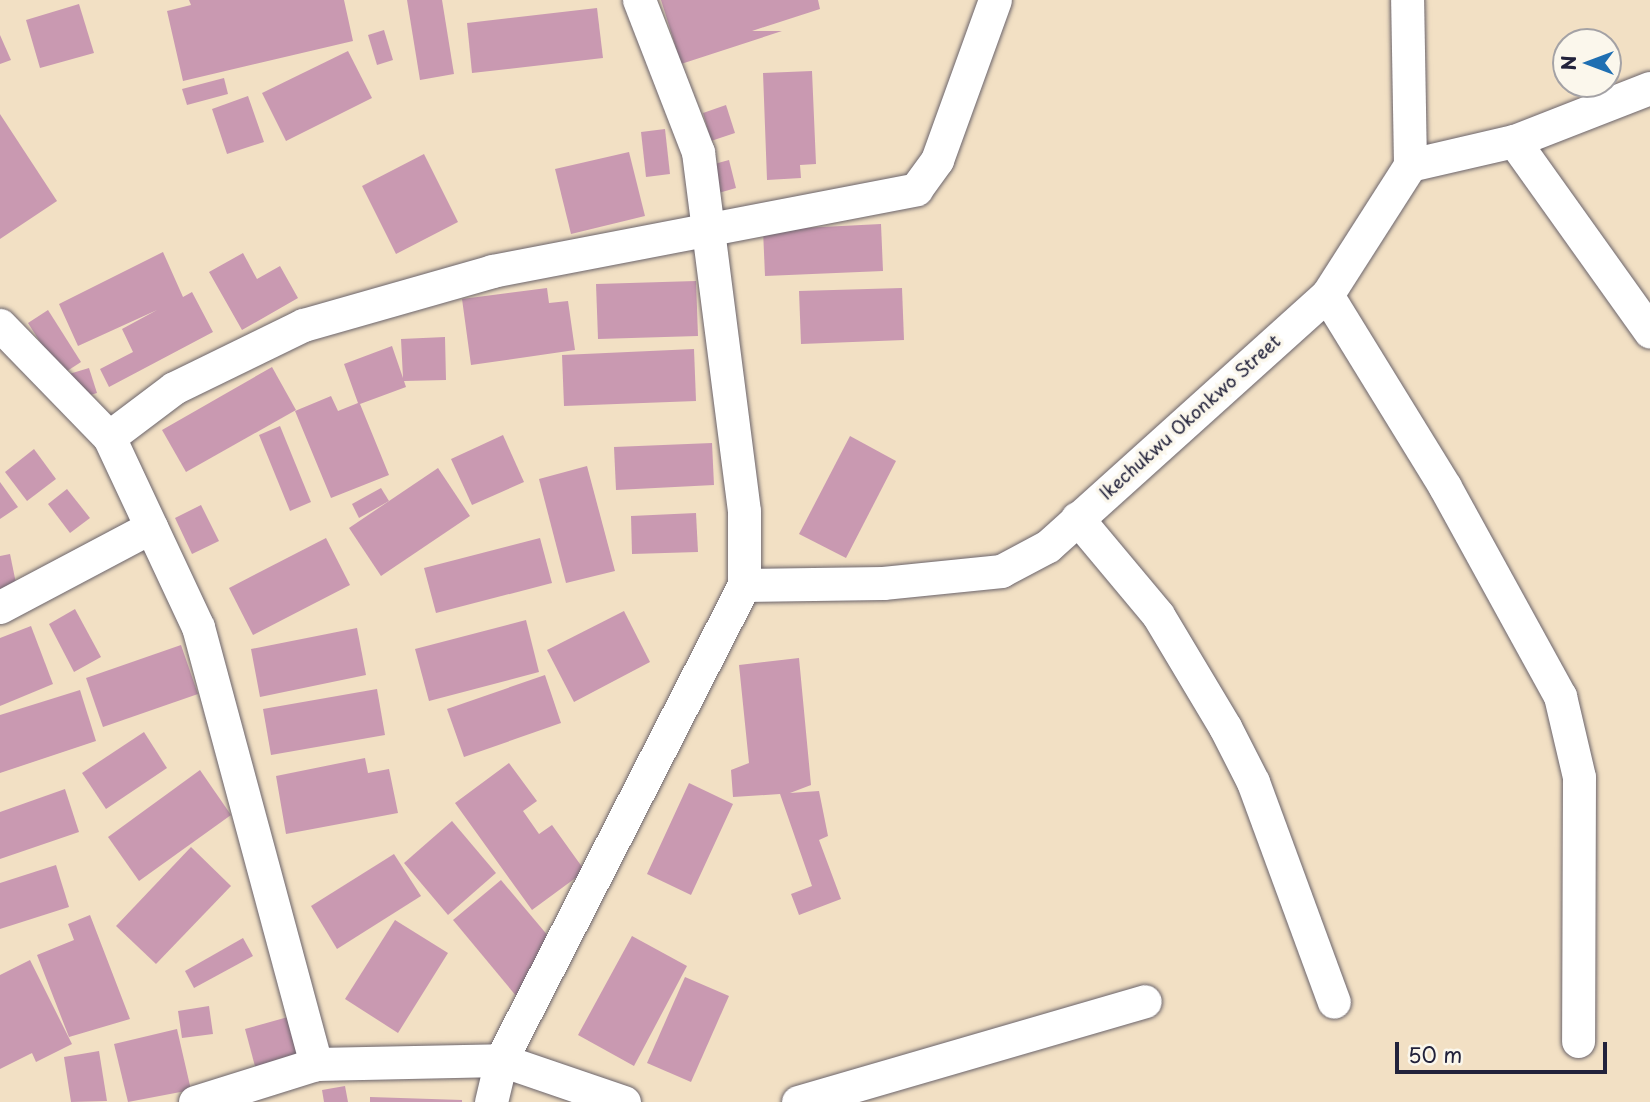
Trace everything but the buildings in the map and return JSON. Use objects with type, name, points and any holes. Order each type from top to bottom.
[{"type":"street","points":[[491,1102],[501,1060],[744,585],[744,512],[710,227],[698,152],[639,0]]},
{"type":"street","points":[[109,437],[174,388],[303,325],[492,271],[916,189],[937,160],[995,0]]},
{"type":"street","points":[[1407,0],[1410,165],[1514,141],[1650,88]]},
{"type":"street","points":[[1514,141],[1650,332]]},
{"type":"street","name":"Ikechukwu Okonkwo Street","points":[[744,585],[883,583],[1001,571],[1048,546],[1326,295],[1410,165]]},
{"type":"street","points":[[1326,295],[1445,487],[1560,696],[1579,778],[1577,1041]]},
{"type":"street","points":[[0,325],[109,437],[198,627],[316,1064]]},
{"type":"street","points":[[1077,519],[1158,615],[1225,727],[1253,782],[1334,1002]]},
{"type":"street","points":[[0,607],[151,527]]},
{"type":"street","points":[[798,1102],[1145,1001]]},
{"type":"street","points":[[195,1102],[316,1064],[501,1060],[624,1102]]}]
